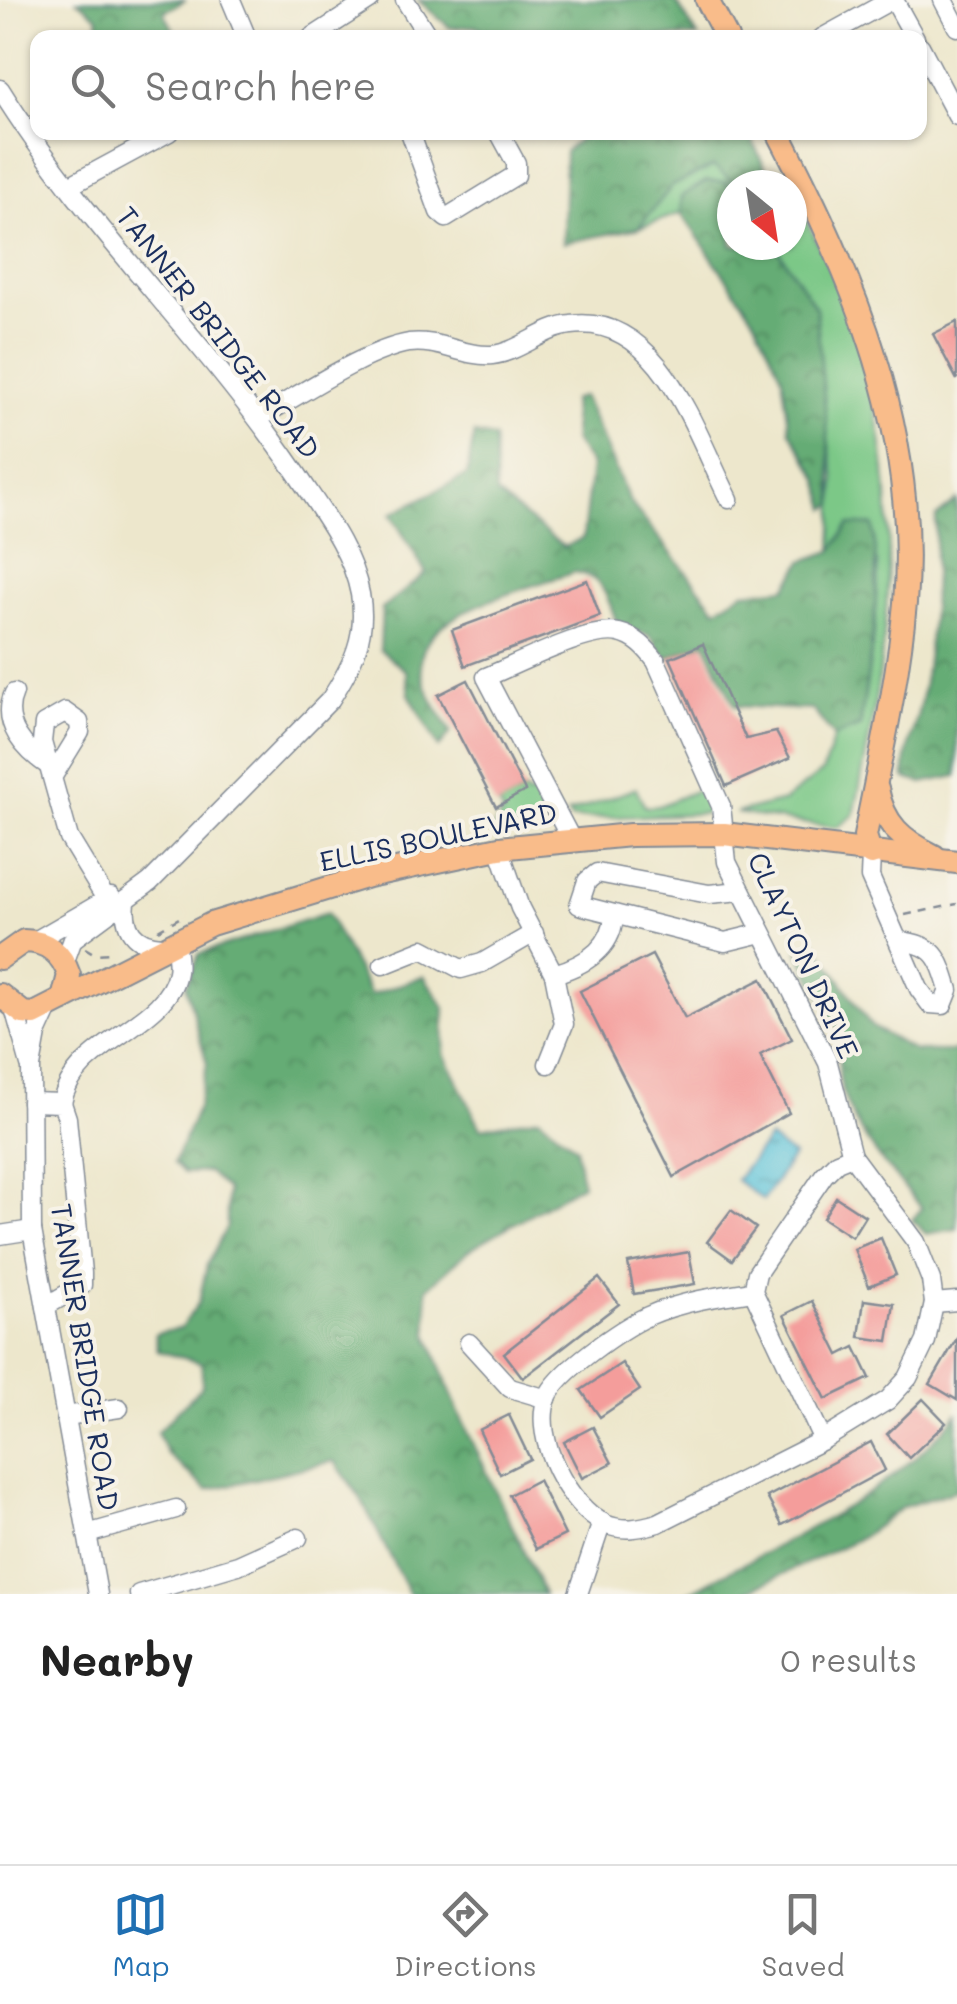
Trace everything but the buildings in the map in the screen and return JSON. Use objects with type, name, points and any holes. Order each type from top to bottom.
[{"type":"main road","points":[[707,0],[723,30]]},
{"type":"main road","points":[[782,140],[858,301],[879,360],[898,447],[905,517],[905,600],[865,836],[871,854]]},
{"type":"main road","points":[[878,768],[878,798],[895,832],[934,856],[957,861]]},
{"type":"main road","name":"ELLIS BOULEVARD","points":[[55,1004],[212,924],[368,876],[499,848],[571,839],[724,834],[957,861]]},
{"type":"main road","points":[[0,958],[13,946],[35,941],[64,962],[70,976],[55,1004],[22,1013],[5,1001]]},
{"type":"main road","name":"ELLIS BOULEVARD","points":[[64,962],[88,967],[124,966]]},
{"type":"street","points":[[231,0],[243,30]]},
{"type":"street","points":[[328,30],[370,0]]},
{"type":"street","points":[[405,0],[424,30]]},
{"type":"street","points":[[837,30],[893,0],[910,30]]},
{"type":"street","points":[[943,0],[957,26]]},
{"type":"street","points":[[927,59],[957,116]]},
{"type":"street","name":"TANNER BRIDGE ROAD","points":[[0,88],[30,131]]},
{"type":"street","name":"TANNER BRIDGE ROAD","points":[[37,140],[69,186],[258,418],[328,521],[356,574],[361,641],[350,669],[330,700],[176,851],[165,868],[72,939],[64,962]]},
{"type":"street","points":[[69,186],[154,140]]},
{"type":"street","points":[[413,140],[440,212],[446,218],[516,175],[516,163],[503,140]]},
{"type":"street","points":[[258,418],[385,350],[412,343],[438,344],[494,355],[559,326],[602,326],[627,334],[659,364],[728,499]]},
{"type":"street","name":"CLAYTON DRIVE","points":[[571,839],[486,677],[609,632],[634,638],[656,661],[721,806],[727,862],[828,1063],[852,1156],[916,1242],[931,1280],[934,1303]]},
{"type":"street","points":[[14,693],[8,709],[13,731],[28,752],[51,772],[69,838],[115,903],[132,936],[144,945],[168,944],[178,970],[170,992],[72,1074],[62,1102],[67,1118],[82,1285],[46,1306]]},
{"type":"street","points":[[499,848],[520,908],[554,974],[564,1024],[548,1064]]},
{"type":"street","points":[[871,854],[870,877],[897,926]]},
{"type":"street","points":[[742,891],[709,894],[597,873],[587,881],[579,904],[725,942],[762,933]]},
{"type":"street","name":"TANNER BRIDGE ROAD","points":[[35,941],[115,903]]},
{"type":"street","points":[[554,974],[598,952],[608,941],[614,914]]},
{"type":"street","points":[[383,965],[423,949],[462,968],[482,963],[534,933]]},
{"type":"street","name":"TANNER BRIDGE ROAD","points":[[5,1001],[31,1067]]},
{"type":"street","name":"TANNER BRIDGE ROAD","points":[[55,1004],[37,1034],[31,1067],[32,1230],[98,1594]]},
{"type":"street","points":[[32,1102],[62,1102]]},
{"type":"street","points":[[823,1440],[753,1291],[757,1273],[824,1175],[852,1156]]},
{"type":"street","points":[[0,1235],[32,1230]]},
{"type":"street","points":[[753,1291],[646,1317],[569,1370],[546,1398],[547,1446],[578,1502],[602,1522],[636,1529],[658,1522],[865,1418],[908,1378],[926,1341],[934,1303],[957,1301]]},
{"type":"street","points":[[469,1343],[510,1388],[546,1398]]},
{"type":"street","points":[[66,1416],[119,1408]]},
{"type":"street","points":[[87,1534],[176,1510]]},
{"type":"street","points":[[578,1594],[602,1522]]},
{"type":"street","points":[[139,1594],[238,1565],[298,1538]]},
{"type":"path","points":[[897,926],[957,904]]},
{"type":"green space","points":[[77,0],[186,0],[164,12],[174,30],[99,30],[98,17]]},
{"type":"green space","points":[[418,0],[675,0],[694,30],[482,30],[477,26],[450,28]]},
{"type":"green space","points":[[578,140],[752,140],[766,170],[718,170],[713,166],[672,186],[638,228],[563,243],[565,151]]},
{"type":"green space","points":[[714,166],[719,170],[717,185],[682,196],[681,213],[638,228],[672,186]]},
{"type":"green space","points":[[706,181],[717,182],[717,260],[785,260],[816,308],[834,504],[827,509],[819,479],[790,431],[782,376],[754,318],[681,213],[682,196]]},
{"type":"green space","points":[[807,222],[857,338],[884,457],[888,517],[884,636],[876,695],[854,815],[837,828],[736,813],[784,801],[823,771],[834,737],[860,726],[874,634],[878,564],[849,525],[832,551],[835,478],[825,423],[816,308],[785,260],[807,260]]},
{"type":"green space","points":[[583,396],[630,502],[716,609],[743,592],[786,588],[803,561],[832,551],[849,525],[873,525],[875,601],[860,726],[834,737],[813,710],[735,706],[705,642],[667,658],[649,635],[618,626],[599,584],[575,572],[460,614],[427,643],[421,661],[423,679],[451,732],[439,748],[409,694],[406,671],[380,650],[382,609],[426,573],[391,514],[467,475],[474,434],[494,438],[496,494],[564,547],[583,538],[591,465],[574,441],[572,400]]},
{"type":"green space","points":[[957,500],[957,776],[922,783],[905,778],[906,756],[920,706],[928,651],[936,517]]},
{"type":"green space","points":[[636,788],[645,807],[659,806],[702,788],[712,813],[571,819],[568,814]]},
{"type":"green space","points":[[525,791],[528,796],[534,793],[549,821],[491,832],[503,812],[499,805]]},
{"type":"green space","points":[[327,913],[371,995],[424,976],[445,1008],[444,1054],[481,1128],[539,1117],[576,1147],[582,1184],[470,1249],[427,1288],[428,1334],[458,1411],[544,1594],[409,1594],[360,1497],[334,1461],[207,1490],[167,1454],[157,1432],[202,1386],[202,1363],[158,1351],[155,1334],[181,1328],[199,1302],[207,1265],[227,1226],[227,1190],[208,1172],[184,1173],[174,1163],[198,1107],[207,1064],[186,986],[199,954]]},
{"type":"green space","points":[[815,942],[871,1026],[915,1051],[957,1051],[957,1229],[926,1234],[912,1220],[922,1208],[876,1152],[849,1109],[839,1063],[844,1041],[798,951]]},
{"type":"green space","points":[[957,1414],[957,1490],[903,1507],[862,1537],[741,1594],[686,1594],[866,1495],[930,1444]]},
{"type":"water","points":[[769,1138],[793,1156],[763,1200],[736,1180]]}]
